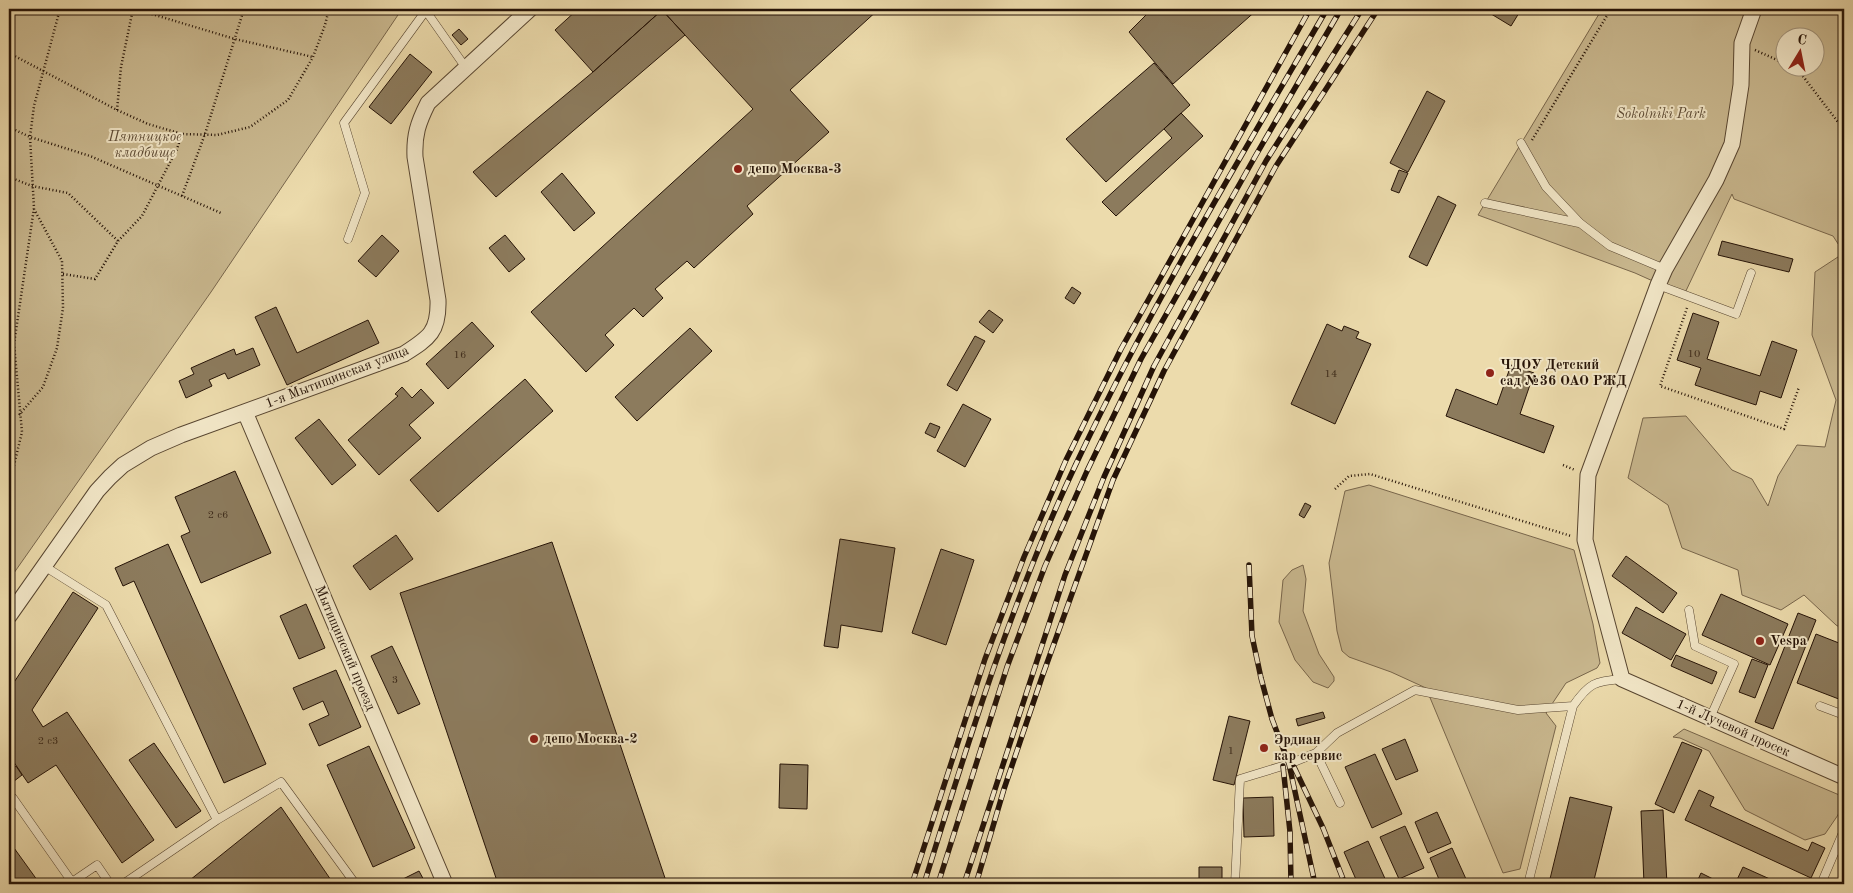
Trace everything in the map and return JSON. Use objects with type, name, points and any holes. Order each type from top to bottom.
[{"type":"street","name":"1-я Мытищинская улица","points":[[9,616],[96,491],[123,465],[151,448],[181,435],[404,354],[420,344],[432,331],[439,317],[438,300],[414,145],[417,123],[428,103],[530,9]]},
{"type":"street","points":[[1622,679],[1585,540],[1588,475],[1658,285],[1665,269],[1716,180],[1732,144],[1742,85],[1742,43],[1754,9]]},
{"type":"street","name":"Мытищинский проезд","points":[[246,412],[445,884]]},
{"type":"street","name":"1-й Лучевой просек","points":[[1622,679],[1844,777]]},
{"type":"lane","points":[[348,239],[365,192],[344,123],[427,10],[466,68]]},
{"type":"lane","points":[[1521,143],[1546,188],[1580,223],[1610,246],[1665,269]]},
{"type":"lane","points":[[1486,203],[1580,223]]},
{"type":"lane","points":[[1658,285],[1736,314],[1751,273]]},
{"type":"lane","points":[[44,566],[106,605],[217,820]]},
{"type":"lane","points":[[1690,610],[1695,646],[1734,664],[1710,718]]},
{"type":"lane","points":[[1528,884],[1573,706],[1585,690],[1600,681],[1622,679]]},
{"type":"lane","points":[[1235,884],[1240,779],[1289,764],[1316,753],[1337,732],[1415,690],[1518,710],[1573,706]]},
{"type":"lane","points":[[1820,706],[1844,715]]},
{"type":"lane","points":[[1316,753],[1340,803]]},
{"type":"lane","points":[[123,884],[217,820],[281,782],[354,882],[352,884]]},
{"type":"lane","points":[[13,798],[72,882],[97,865],[110,884]]},
{"type":"lane","points":[[1821,884],[1844,830]]},
{"type":"path","points":[[9,486],[22,432],[14,344],[34,208],[30,137],[34,106],[60,9]]},
{"type":"path","points":[[117,110],[121,67],[134,9],[235,39],[313,57]]},
{"type":"path","points":[[182,196],[206,134],[244,9]]},
{"type":"path","points":[[9,53],[117,110],[148,124],[182,134],[217,135],[250,127],[288,100],[313,57],[329,9]]},
{"type":"path","points":[[1526,151],[1611,9]]},
{"type":"path","points":[[1742,43],[1776,59]]},
{"type":"path","points":[[1804,78],[1844,130]]},
{"type":"path","points":[[9,128],[30,137],[90,156],[220,212]]},
{"type":"path","points":[[62,274],[95,278],[118,240],[142,216],[177,149],[182,134]]},
{"type":"path","points":[[9,177],[32,186],[68,193],[118,240]]},
{"type":"path","points":[[20,415],[44,387],[57,348],[63,308],[62,261],[34,208]]},
{"type":"path","points":[[1691,297],[1660,386],[1784,429],[1799,387]]},
{"type":"path","points":[[9,346],[14,344]]},
{"type":"path","points":[[1335,489],[1349,476],[1370,474],[1585,540]]},
{"type":"green space","name":"Пятницкое кладбище","points":[[9,9],[402,9],[211,292],[9,580]]},
{"type":"green space","name":"Sokolniki Park","points":[[1602,9],[1844,9],[1844,253],[1833,236],[1734,199],[1732,194],[1684,295],[1635,273],[1478,215]]},
{"type":"green space","points":[[1844,253],[1844,630],[1836,625],[1804,595],[1781,610],[1742,595],[1738,570],[1682,548],[1668,505],[1628,478],[1643,418],[1686,416],[1732,470],[1752,479],[1768,506],[1778,476],[1797,445],[1825,447],[1836,400],[1812,335],[1815,272]]},
{"type":"green space","points":[[1369,485],[1574,550],[1593,624],[1600,663],[1597,668],[1566,683],[1546,713],[1556,726],[1520,869],[1503,873],[1426,688],[1391,672],[1349,657],[1342,651],[1337,631],[1329,563],[1345,491]]},
{"type":"green space","points":[[1303,565],[1306,579],[1303,611],[1319,654],[1334,677],[1334,681],[1328,688],[1313,682],[1295,660],[1279,622],[1283,580],[1292,570]]},
{"type":"green space","points":[[1684,729],[1844,797],[1838,815],[1825,834],[1805,840],[1745,810],[1709,751],[1680,738],[1673,737]]},
{"type":"building","name":"депо Москва-3","points":[[578,9],[879,9],[790,90],[829,132],[747,206],[753,214],[694,268],[687,261],[655,289],[663,298],[643,317],[634,308],[605,335],[614,345],[586,372],[531,312],[753,109],[662,10],[593,72],[555,30]]},
{"type":"building","points":[[1152,9],[1258,9],[1173,84],[1129,32]]},
{"type":"building","points":[[1483,9],[1512,9],[1519,13],[1511,26]]},
{"type":"building","points":[[662,10],[685,35],[496,197],[473,172],[593,72]]},
{"type":"building","points":[[459,29],[468,39],[461,45],[452,35]]},
{"type":"building","points":[[410,54],[432,72],[391,124],[369,107]]},
{"type":"building","points":[[1154,63],[1190,105],[1106,182],[1066,139]]},
{"type":"building","points":[[1427,91],[1445,101],[1408,172],[1390,163]]},
{"type":"building","points":[[1181,113],[1203,136],[1116,216],[1102,202],[1172,138],[1164,129]]},
{"type":"building","points":[[1399,170],[1408,173],[1399,193],[1391,190]]},
{"type":"building","points":[[562,173],[595,213],[574,231],[541,192]]},
{"type":"building","points":[[1438,196],[1456,205],[1427,266],[1409,257]]},
{"type":"building","points":[[382,235],[399,251],[376,277],[358,261]]},
{"type":"building","points":[[505,235],[525,259],[509,272],[489,248]]},
{"type":"building","points":[[1722,241],[1793,259],[1789,272],[1718,255]]},
{"type":"building","points":[[1072,287],[1081,293],[1074,304],[1065,298]]},
{"type":"building","points":[[276,307],[297,353],[368,320],[379,343],[287,385],[255,317]]},
{"type":"building","points":[[989,310],[1003,320],[993,333],[979,322]]},
{"type":"building","points":[[1693,313],[1719,322],[1707,359],[1760,376],[1772,341],[1797,350],[1781,398],[1760,391],[1756,405],[1695,385],[1701,368],[1677,360]]},
{"type":"building","points":[[472,322],[494,346],[448,389],[426,364]]},
{"type":"building","points":[[1327,324],[1342,331],[1344,326],[1359,332],[1356,338],[1371,344],[1335,424],[1291,404]]},
{"type":"building","points":[[690,328],[712,351],[637,421],[615,397]]},
{"type":"building","points":[[975,336],[985,341],[957,391],[947,385]]},
{"type":"building","points":[[253,348],[260,365],[228,379],[225,373],[209,380],[212,386],[186,398],[179,381],[194,374],[191,368],[234,349],[236,355]]},
{"type":"building","points":[[1511,365],[1534,373],[1520,414],[1554,426],[1544,453],[1446,416],[1456,389],[1497,405]]},
{"type":"building","points":[[525,379],[553,411],[438,512],[410,480]]},
{"type":"building","points":[[402,387],[412,398],[421,389],[434,403],[409,425],[421,438],[379,475],[348,440],[398,396],[395,394]]},
{"type":"building","points":[[963,404],[991,419],[965,467],[937,451]]},
{"type":"building","points":[[319,419],[356,465],[332,485],[295,438]]},
{"type":"building","points":[[930,423],[940,427],[935,438],[925,433]]},
{"type":"building","points":[[235,471],[271,553],[201,583],[181,536],[190,532],[175,497]]},
{"type":"building","points":[[1305,503],[1311,506],[1304,518],[1299,515]]},
{"type":"building","points":[[396,535],[413,559],[370,590],[353,566]]},
{"type":"building","points":[[840,539],[895,548],[882,632],[841,625],[838,648],[824,646]]},
{"type":"building","name":"депо Москва-2","points":[[552,542],[667,884],[498,884],[400,593]]},
{"type":"building","points":[[168,544],[266,764],[224,783],[134,581],[123,586],[115,568]]},
{"type":"building","points":[[941,549],[974,560],[946,645],[912,633]]},
{"type":"building","points":[[1626,556],[1677,593],[1663,613],[1612,576]]},
{"type":"building","points":[[73,592],[98,608],[32,710],[43,727],[67,712],[154,840],[122,863],[56,765],[28,783],[9,755],[9,690]]},
{"type":"building","points":[[1721,594],[1788,624],[1770,665],[1702,635]]},
{"type":"building","points":[[306,604],[325,648],[299,659],[280,616]]},
{"type":"building","points":[[1636,607],[1686,634],[1671,660],[1622,633]]},
{"type":"building","points":[[1798,613],[1816,620],[1773,729],[1755,722]]},
{"type":"building","points":[[1816,634],[1844,645],[1844,701],[1797,683]]},
{"type":"building","points":[[392,646],[420,704],[398,714],[371,656]]},
{"type":"building","points":[[1676,655],[1717,672],[1712,684],[1671,666]]},
{"type":"building","points":[[1752,659],[1768,665],[1755,698],[1739,692]]},
{"type":"building","points":[[336,670],[361,727],[319,746],[309,724],[329,715],[323,701],[303,710],[293,688]]},
{"type":"building","points":[[1323,712],[1325,718],[1298,726],[1296,719]]},
{"type":"building","points":[[1229,716],[1250,721],[1234,785],[1213,780]]},
{"type":"building","points":[[1405,739],[1418,771],[1396,780],[1382,749]]},
{"type":"building","points":[[1682,742],[1702,750],[1674,813],[1655,804]]},
{"type":"building","points":[[154,743],[201,811],[176,828],[129,760]]},
{"type":"building","points":[[369,746],[415,848],[373,867],[327,765]]},
{"type":"building","points":[[1375,754],[1402,814],[1372,828],[1345,767]]},
{"type":"building","points":[[780,764],[808,765],[807,809],[779,808]]},
{"type":"building","points":[[16,766],[22,775],[9,785],[9,771]]},
{"type":"building","points":[[1699,790],[1714,797],[1710,806],[1808,851],[1812,842],[1825,848],[1811,878],[1685,820]]},
{"type":"building","points":[[1273,797],[1274,836],[1244,837],[1243,798]]},
{"type":"building","points":[[1570,797],[1612,807],[1593,884],[1549,883]]},
{"type":"building","points":[[281,807],[333,883],[185,884]]},
{"type":"building","points":[[1663,810],[1667,884],[1644,884],[1641,811]]},
{"type":"building","points":[[1437,812],[1451,843],[1428,853],[1415,822]]},
{"type":"building","points":[[1405,826],[1424,868],[1399,879],[1380,837]]},
{"type":"building","points":[[9,841],[40,884],[9,884]]},
{"type":"building","points":[[1368,841],[1387,883],[1385,884],[1358,884],[1344,852]]},
{"type":"building","points":[[1452,848],[1466,879],[1455,884],[1441,884],[1430,858]]},
{"type":"building","points":[[1199,867],[1222,867],[1222,884],[1199,884]]},
{"type":"building","points":[[1743,867],[1781,884],[1735,884]]},
{"type":"building","points":[[419,871],[426,884],[406,884],[403,879]]},
{"type":"building","points":[[1701,873],[1715,880],[1713,884],[1696,884]]},
{"type":"building","points":[[403,879],[406,884],[391,884]]},
{"type":"railway","points":[[912,884],[985,659],[1024,557],[1066,460],[1121,349],[1310,9]]},
{"type":"railway","points":[[924,884],[992,671],[1031,567],[1076,464],[1104,405],[1165,290],[1327,9]]},
{"type":"railway","points":[[938,884],[1007,667],[1045,566],[1087,471],[1141,359],[1341,9]]},
{"type":"railway","points":[[964,884],[1065,575],[1104,477],[1154,366],[1266,161],[1362,9]]},
{"type":"railway","points":[[976,884],[1004,789],[1113,480],[1164,371],[1276,166],[1378,9]]},
{"type":"railway","points":[[1249,565],[1252,636],[1272,719],[1289,764],[1315,884]]},
{"type":"railway","points":[[1283,766],[1290,832],[1291,884]]},
{"type":"railway","points":[[1294,767],[1323,828],[1345,884]]},
{"type":"place","name":"депо Москва-3","points":[[738,169]]},
{"type":"place","name":"ЧДОУ Детский сад №36 ОАО РЖД","points":[[1490,373]]},
{"type":"place","name":"Vespa","points":[[1760,641]]},
{"type":"place","name":"депо Москва-2","points":[[534,739]]},
{"type":"place","name":"Эрдиан кар сервис","points":[[1264,748]]}]
